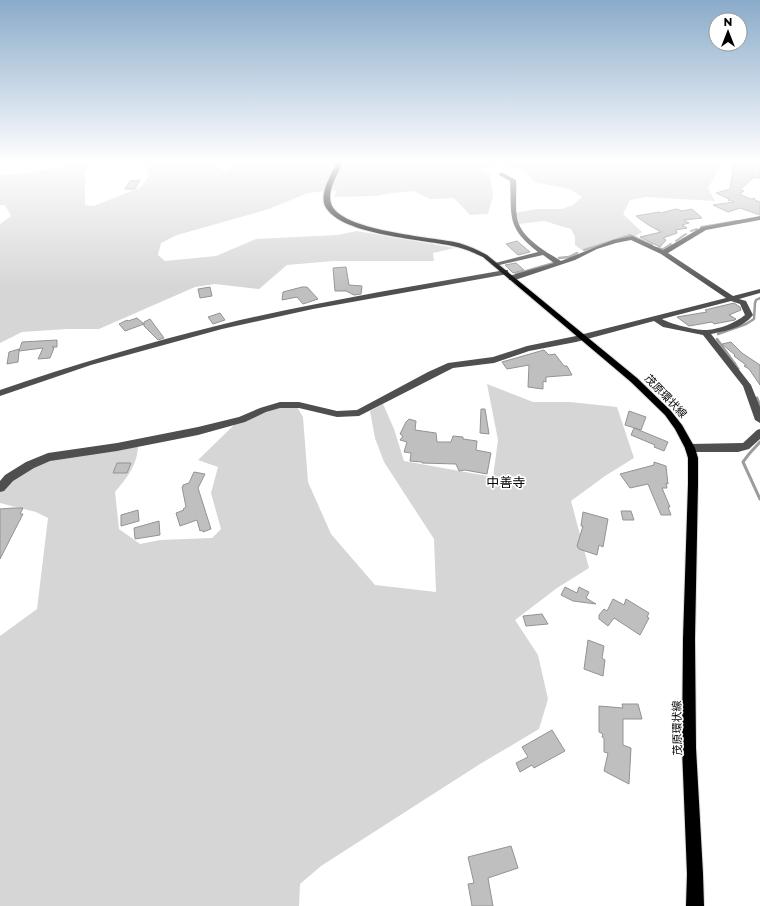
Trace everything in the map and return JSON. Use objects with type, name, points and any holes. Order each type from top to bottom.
[{"type":"main road","name":"茂原環状線","points":[[328,204],[330,210],[338,217],[358,227],[460,246],[485,256],[634,380],[668,413],[679,427],[690,448],[693,458],[693,484],[689,639],[689,741],[695,906]]},
{"type":"street","points":[[514,204],[514,220],[518,229],[543,253],[560,263]]},
{"type":"street","points":[[663,253],[704,228],[760,218]]},
{"type":"street","points":[[0,393],[88,363],[221,327],[313,307],[508,275],[573,259],[595,248],[625,238],[636,239],[663,253],[733,299],[743,303],[749,315],[736,325],[706,333],[666,326],[654,318]]},
{"type":"street","points":[[495,264],[543,253]]},
{"type":"street","points":[[0,488],[9,478],[30,465],[48,457],[117,447],[198,431],[242,420],[263,410],[280,405],[299,406],[337,414],[359,413],[431,374],[451,365],[494,360],[527,349],[576,339],[760,291]]},
{"type":"street","points":[[706,333],[747,385],[760,420]]},
{"type":"street","points":[[690,448],[738,448],[746,446],[760,433]]},
{"type":"shaded area","points":[[85,204],[94,206],[98,204],[281,204],[269,209],[177,235],[161,243],[158,255],[165,261],[216,256],[256,239],[337,235],[357,231],[455,248],[433,253],[434,261],[333,261],[287,265],[259,289],[215,284],[195,287],[99,329],[67,329],[22,332],[0,343],[0,224],[11,216],[5,205],[0,205]]},
{"type":"shaded area","points":[[460,204],[491,204],[488,214],[470,215]]},
{"type":"shaded area","points":[[628,204],[623,214],[642,232],[634,237],[610,241],[583,251],[575,245],[575,237],[571,229],[544,221],[519,224],[515,213],[536,209],[562,209],[573,205]]},
{"type":"shaded area","points":[[487,384],[533,402],[570,402],[617,407],[634,458],[605,476],[571,501],[589,568],[557,588],[515,620],[538,655],[548,699],[539,729],[480,764],[321,866],[300,884],[299,906],[0,906],[0,636],[37,609],[48,518],[36,512],[0,503],[0,491],[9,482],[49,459],[138,445],[138,452],[134,465],[128,476],[115,492],[119,529],[140,544],[160,540],[212,538],[221,529],[211,493],[218,467],[198,460],[235,424],[280,407],[297,407],[303,417],[308,482],[331,534],[375,585],[436,592],[434,539],[384,462],[375,438],[370,411],[383,404],[394,429],[404,461],[493,477],[498,440]]},
{"type":"building","points":[[760,204],[760,215],[740,208],[728,212],[713,205]]},
{"type":"building","points":[[676,209],[682,211],[692,209],[702,218],[684,220],[689,223],[682,225],[687,228],[676,230],[677,233],[663,238],[666,240],[660,247],[640,237],[661,232],[636,216],[659,212],[661,213]]},
{"type":"building","points":[[517,241],[530,252],[518,255],[506,244]]},
{"type":"building","points":[[516,263],[524,270],[513,273],[505,265]]},
{"type":"building","points":[[346,267],[349,285],[362,286],[361,294],[354,295],[346,291],[335,291],[333,268]]},
{"type":"building","points":[[210,287],[212,296],[200,298],[198,289]]},
{"type":"building","points":[[307,287],[318,299],[303,304],[297,297],[282,300],[283,292]]},
{"type":"building","points":[[734,303],[740,307],[741,310],[729,315],[736,319],[735,320],[714,324],[712,322],[689,326],[677,317],[707,312],[705,310]]},
{"type":"building","points":[[220,313],[225,320],[213,324],[208,317]]},
{"type":"building","points":[[137,318],[144,324],[125,331],[119,324],[127,320]]},
{"type":"building","points":[[150,319],[164,338],[158,340],[144,326],[144,322]]},
{"type":"building","points":[[57,340],[57,347],[52,347],[54,348],[50,358],[38,359],[43,348],[19,351],[22,342]]},
{"type":"building","points":[[731,342],[742,353],[760,365],[760,385],[749,369],[744,366],[746,365],[722,344]]},
{"type":"building","points":[[19,349],[18,362],[7,364],[9,352]]},
{"type":"building","points":[[544,350],[549,355],[555,354],[564,366],[567,366],[572,375],[546,377],[546,382],[543,381],[543,389],[528,387],[529,365],[507,369],[502,362]]},
{"type":"building","points":[[481,409],[485,409],[489,434],[480,433]]},
{"type":"building","points":[[629,411],[646,417],[641,430],[625,425]]},
{"type":"building","points":[[409,419],[416,421],[415,430],[436,433],[437,442],[451,442],[453,436],[477,441],[476,450],[491,453],[487,474],[465,470],[459,471],[456,464],[422,463],[410,461],[411,453],[404,452],[407,442],[400,440],[403,436],[400,434]]},
{"type":"building","points":[[634,428],[668,442],[664,451],[654,447],[655,445],[631,435]]},
{"type":"building","points":[[654,462],[666,466],[668,484],[666,483],[667,488],[662,488],[670,507],[668,507],[671,515],[661,515],[648,484],[630,488],[620,474],[654,465]]},
{"type":"building","points":[[117,463],[131,463],[127,473],[113,473]]},
{"type":"building","points":[[194,472],[205,474],[198,488],[211,529],[203,532],[202,530],[200,531],[197,520],[180,526],[176,513],[184,510],[183,509],[186,507],[182,487],[183,485],[189,483]]},
{"type":"building","points":[[23,508],[20,514],[23,514],[0,559],[0,509]]},
{"type":"building","points":[[138,510],[139,521],[121,526],[121,515]]},
{"type":"building","points":[[621,511],[631,511],[634,520],[623,520]]},
{"type":"building","points":[[583,512],[608,519],[603,547],[599,545],[597,555],[579,549],[577,546],[583,526],[581,526]]},
{"type":"building","points":[[159,521],[160,535],[135,539],[134,528]]},
{"type":"building","points":[[565,587],[577,593],[579,587],[589,592],[586,598],[596,604],[573,601],[561,595]]},
{"type":"building","points":[[613,599],[624,605],[626,599],[649,613],[647,617],[649,618],[640,635],[614,618],[608,626],[599,619],[599,615],[604,609],[607,611]]},
{"type":"building","points":[[542,614],[548,624],[526,626],[523,616]]},
{"type":"building","points":[[588,640],[604,646],[602,658],[605,660],[603,676],[584,669]]},
{"type":"building","points":[[622,704],[638,704],[642,719],[623,719],[623,745],[631,748],[629,784],[604,771],[608,753],[604,752],[603,734],[599,732],[599,706],[623,708]]},
{"type":"building","points":[[552,730],[565,751],[534,768],[532,765],[520,772],[516,763],[528,757],[522,747]]},
{"type":"building","points":[[511,846],[518,868],[488,878],[493,906],[472,906],[468,884],[474,883],[468,857]]},
{"type":"waterway","points":[[701,227],[737,221]]},
{"type":"waterway","points":[[691,231],[697,229]]},
{"type":"waterway","points":[[676,241],[686,234]]},
{"type":"waterway","points":[[584,250],[630,235],[652,245]]},
{"type":"waterway","points":[[657,248],[663,249],[671,244]]},
{"type":"waterway","points":[[559,258],[569,257],[577,253]]},
{"type":"waterway","points":[[516,274],[554,263]]},
{"type":"waterway","points":[[718,334],[746,324],[754,319],[755,303],[756,300],[760,298]]},
{"type":"waterway","points":[[717,339],[735,364]]},
{"type":"waterway","points":[[734,363],[738,369]]},
{"type":"waterway","points":[[757,398],[760,406]]},
{"type":"waterway","points":[[760,442],[743,462],[760,499]]},
{"type":"district","name":"中善寺","points":[[506,482]]}]
